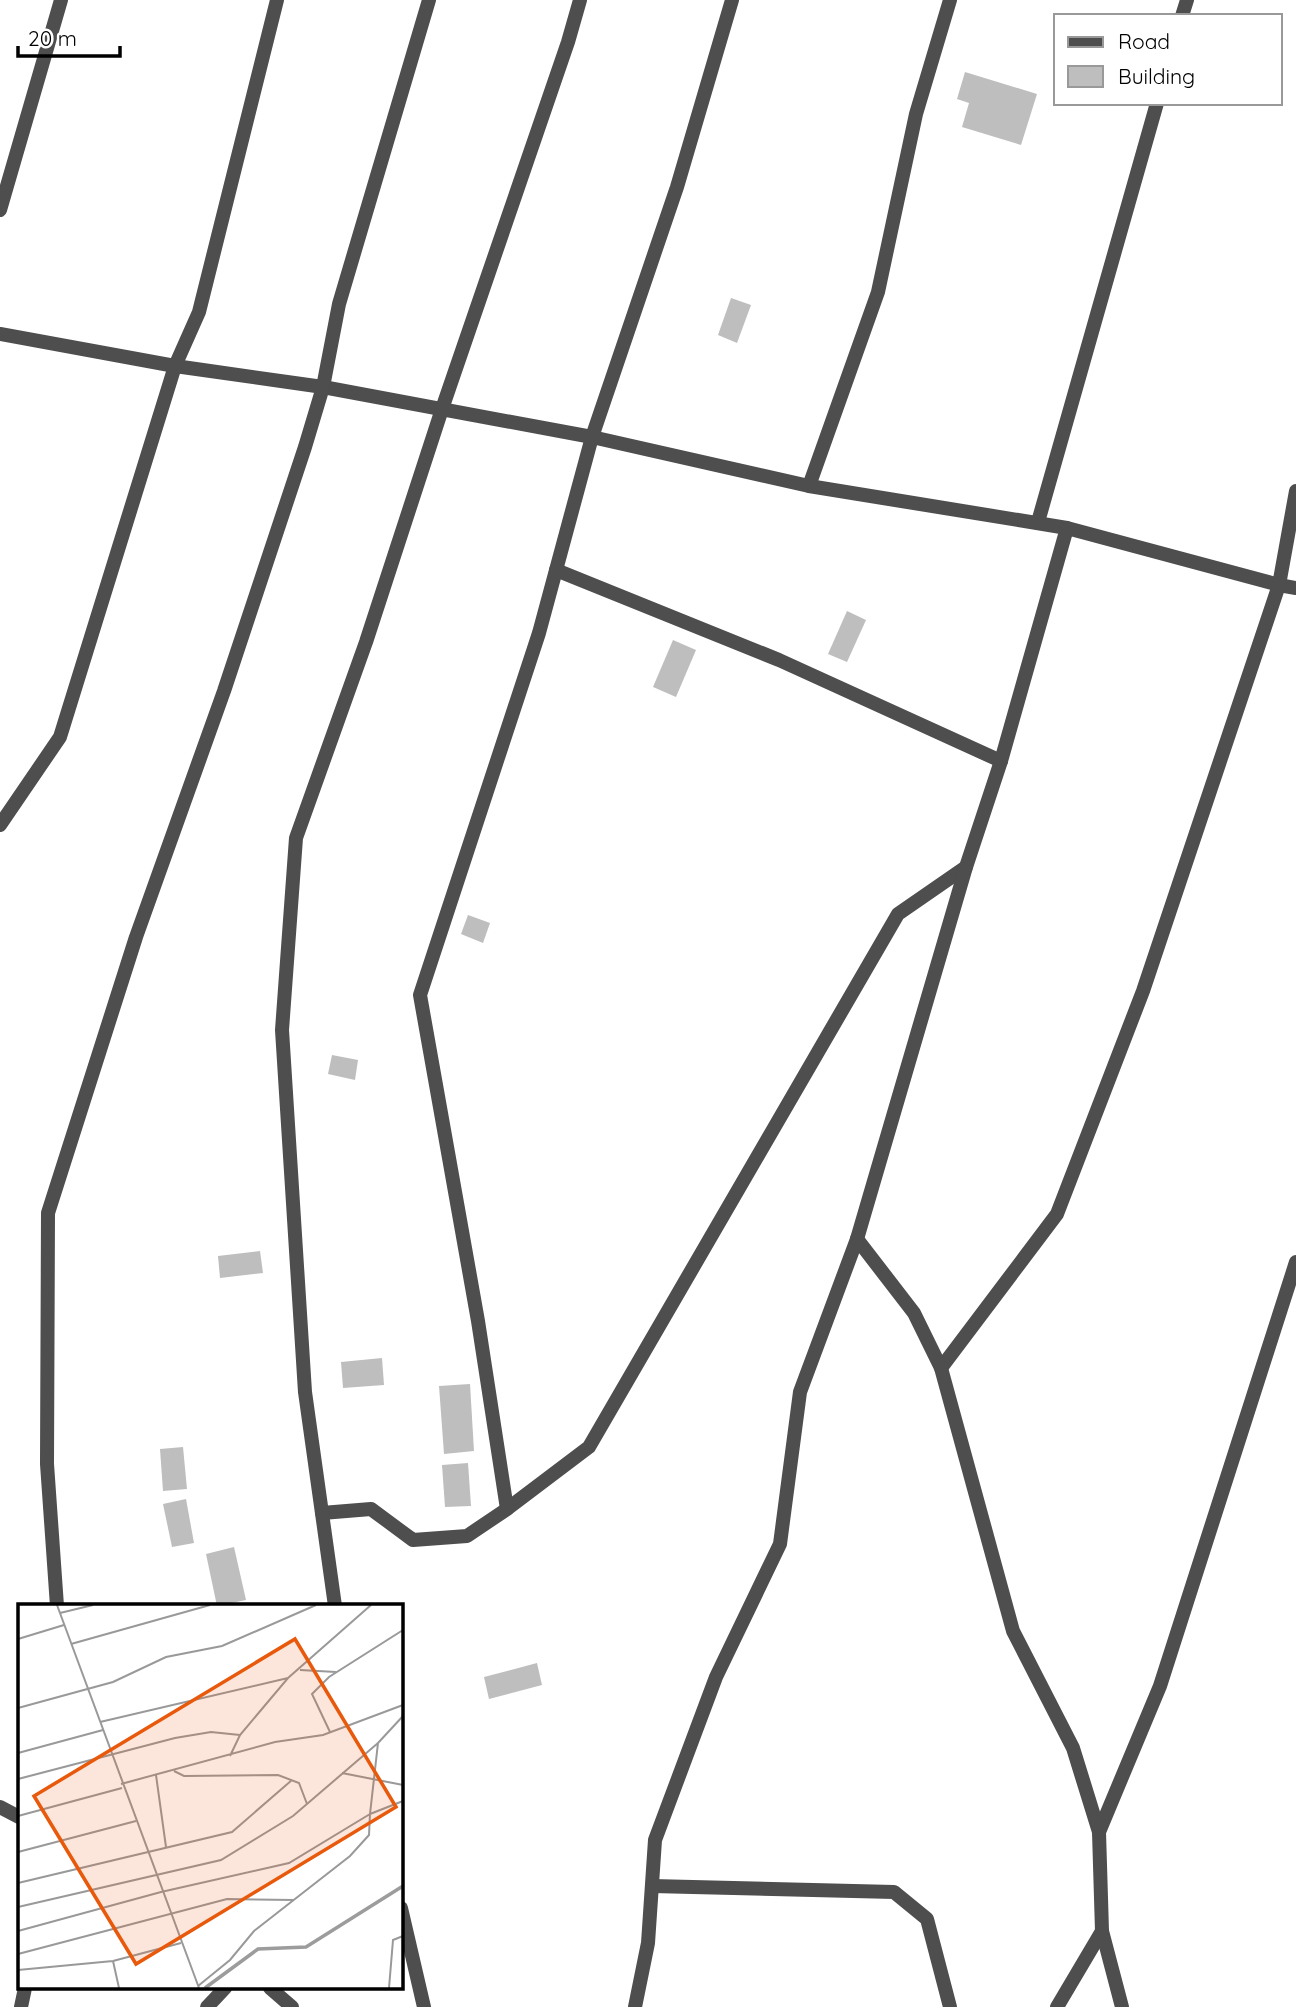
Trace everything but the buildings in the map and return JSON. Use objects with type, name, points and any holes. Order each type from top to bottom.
[{"type":"street","points":[[0,210],[61,0]]},
{"type":"street","points":[[0,825],[60,737],[175,366],[199,312],[277,0]]},
{"type":"street","points":[[57,1604],[47,1464],[48,1213],[136,937],[224,691],[323,387],[339,304],[429,0]]},
{"type":"street","points":[[335,1604],[305,1392],[282,1030],[296,838],[366,642],[580,0]]},
{"type":"street","points":[[507,1509],[478,1321],[420,995],[538,633],[592,437],[677,187],[732,0]]},
{"type":"street","points":[[809,486],[878,292],[916,114],[950,0]]},
{"type":"street","points":[[1038,522],[1156,105]]},
{"type":"street","points":[[0,334],[175,366],[323,387],[592,437],[809,486],[1038,522],[1296,589]]},
{"type":"street","points":[[941,1368],[1057,1214],[1143,991],[1279,585],[1296,491]]},
{"type":"street","points":[[635,2007],[648,1944],[655,1840],[716,1677],[780,1544],[800,1392],[858,1239],[966,867],[1001,761],[1067,528]]},
{"type":"street","points":[[556,570],[779,660],[1001,761]]},
{"type":"street","points":[[322,1513],[371,1509],[413,1540],[467,1536],[589,1447],[898,914],[966,867]]},
{"type":"street","points":[[858,1239],[914,1313],[941,1368],[1013,1631],[1073,1748],[1099,1832],[1102,1931],[1122,2007]]},
{"type":"street","points":[[1099,1832],[1160,1686],[1296,1262]]},
{"type":"street","points":[[0,1807],[18,1816]]},
{"type":"street","points":[[652,1886],[894,1892],[927,1919],[950,2007]]},
{"type":"street","points":[[402,1912],[424,2007]]},
{"type":"street","points":[[1057,2007],[1102,1931]]},
{"type":"street","points":[[207,2007],[223,1990]]},
{"type":"street","points":[[272,1990],[292,2007]]}]
